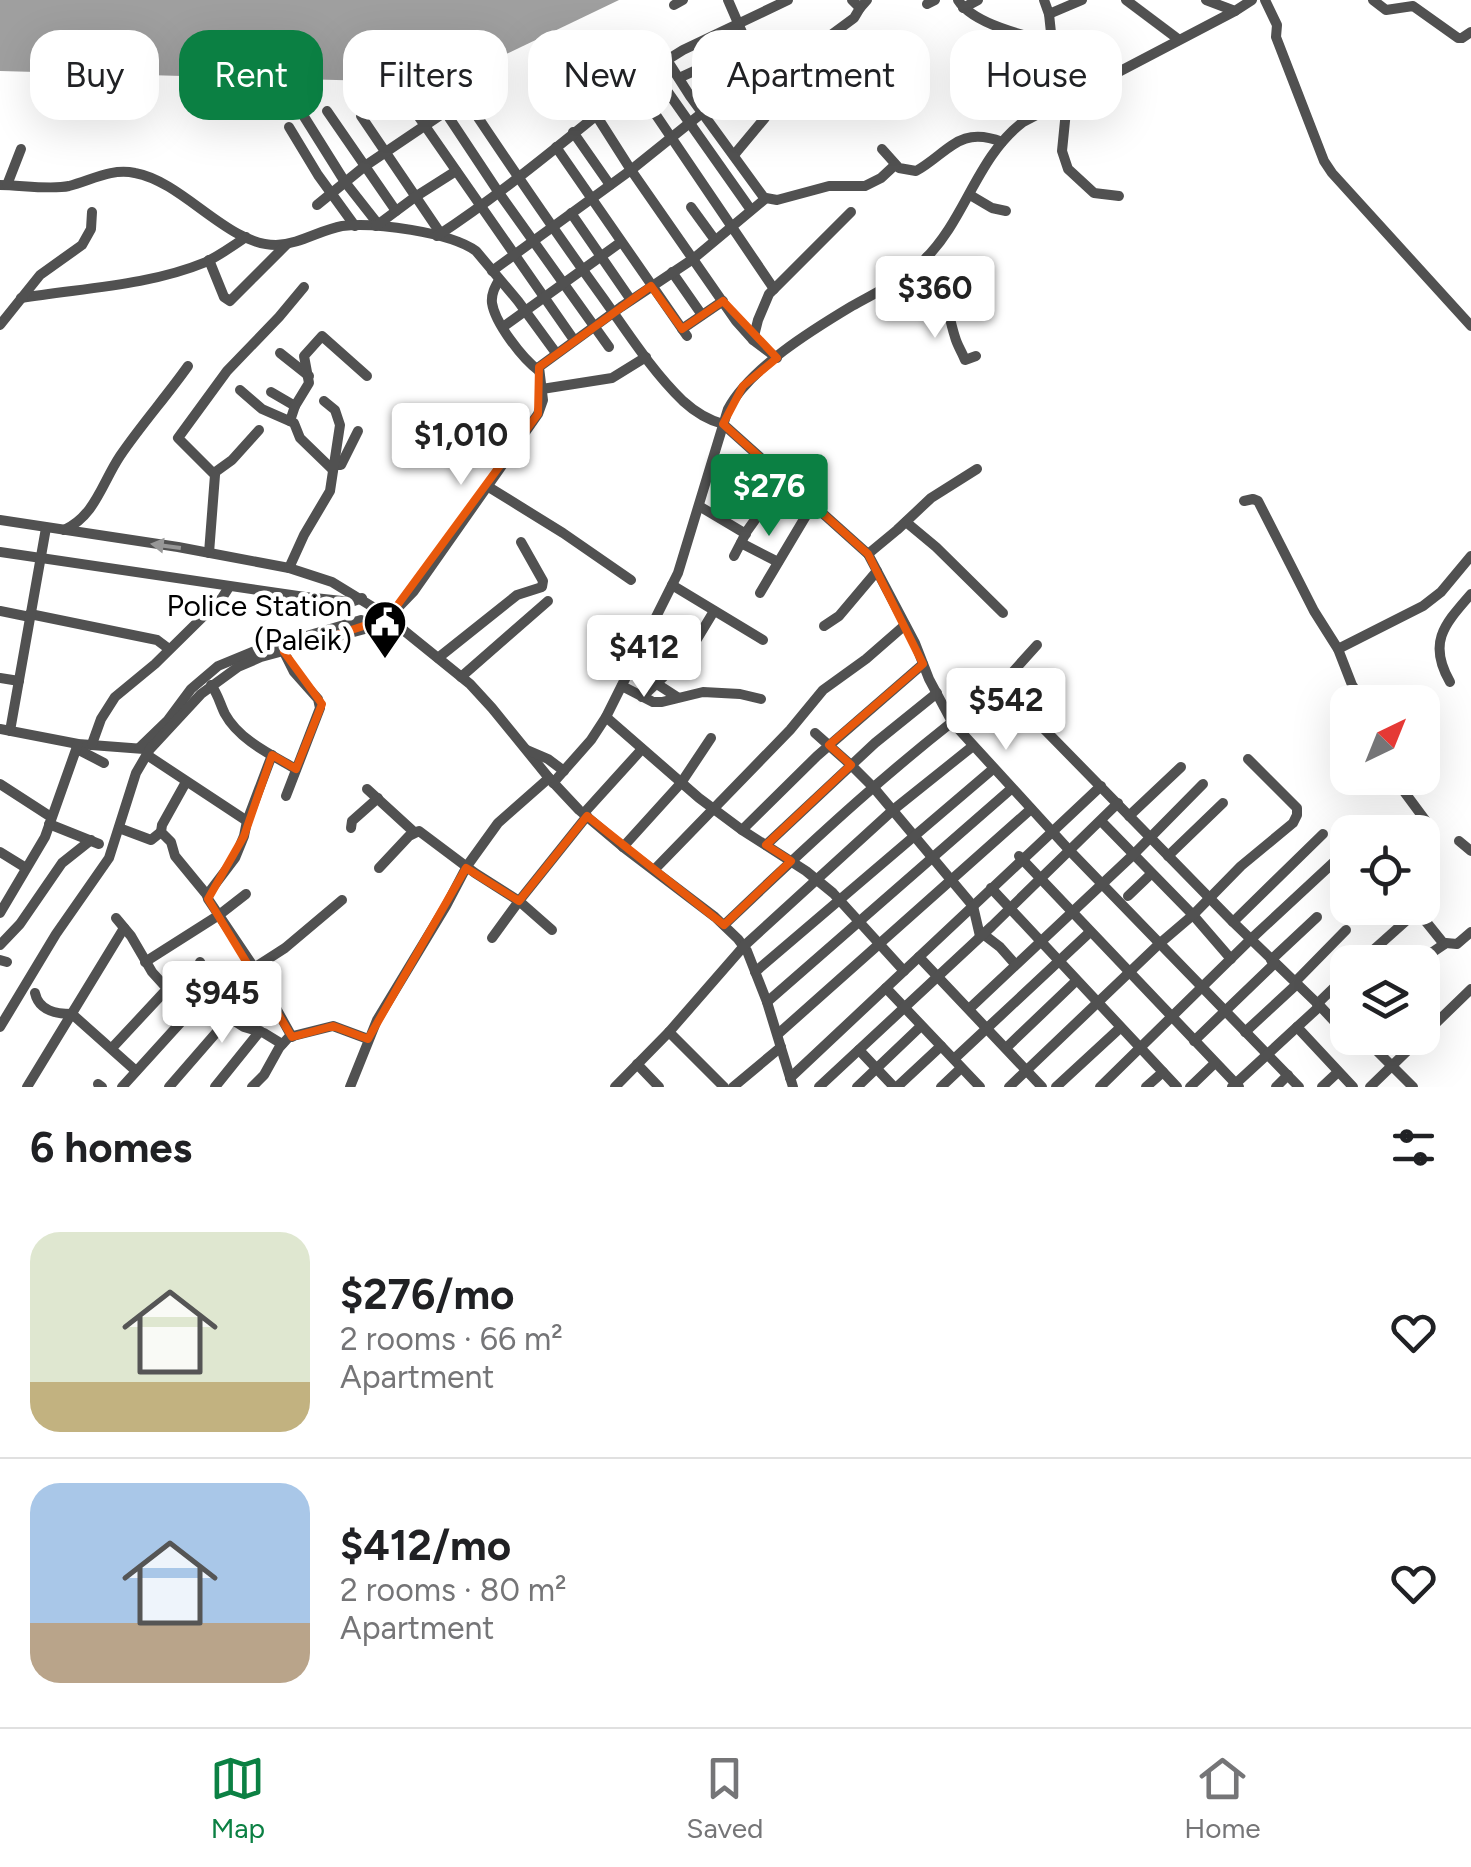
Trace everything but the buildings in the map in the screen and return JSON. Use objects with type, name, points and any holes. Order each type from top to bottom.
[{"type":"street","points":[[727,30],[788,0]]},
{"type":"street","points":[[960,4],[978,0]]},
{"type":"street","points":[[1044,0],[1051,30]]},
{"type":"street","points":[[1049,14],[1082,0]]},
{"type":"street","points":[[1126,0],[1178,39]]},
{"type":"street","points":[[1206,0],[1235,11]]},
{"type":"street","points":[[1122,70],[1252,0]]},
{"type":"street","points":[[1265,0],[1324,160],[1350,195],[1471,326]]},
{"type":"street","points":[[1373,0],[1386,10],[1413,6],[1458,38],[1471,32]]},
{"type":"street","points":[[731,1],[742,30]]},
{"type":"street","points":[[734,155],[816,46],[854,18],[860,3]]},
{"type":"street","points":[[960,4],[972,16],[1009,30]]},
{"type":"street","points":[[672,68],[692,98]]},
{"type":"street","points":[[679,78],[692,72]]},
{"type":"street","points":[[672,98],[752,210]]},
{"type":"street","points":[[317,205],[443,109],[498,193],[610,346]]},
{"type":"street","points":[[328,111],[396,211]]},
{"type":"street","points":[[306,120],[377,225]]},
{"type":"street","points":[[364,120],[439,235]]},
{"type":"street","points":[[420,120],[574,340]]},
{"type":"street","points":[[479,120],[582,270],[682,400],[723,424],[868,554],[952,722],[1101,884],[1299,1087]]},
{"type":"street","points":[[439,235],[481,207],[589,120]]},
{"type":"street","points":[[599,120],[722,301],[752,340],[777,358]]},
{"type":"street","points":[[660,120],[774,289]]},
{"type":"street","points":[[194,695],[261,657],[376,626],[414,591],[538,414],[543,400],[538,370],[498,320],[492,299],[496,275],[514,254],[694,120]]},
{"type":"street","points":[[707,120],[766,198],[776,200],[829,186],[864,186],[881,178],[896,164]]},
{"type":"street","points":[[350,1087],[368,1038],[466,866],[498,823],[564,771],[606,717],[682,564],[728,409],[743,386],[822,326],[900,280],[927,257],[953,226],[1002,142],[1027,120]]},
{"type":"street","points":[[1065,120],[1062,151],[1068,169],[1094,192],[1119,196]]},
{"type":"street","points":[[289,128],[356,226]]},
{"type":"street","points":[[573,132],[610,184]]},
{"type":"street","points":[[882,150],[902,170],[918,171],[967,137],[1002,142]]},
{"type":"street","points":[[556,146],[685,333],[722,301]]},
{"type":"street","points":[[21,149],[4,185],[67,186],[100,174],[138,173],[170,188],[246,238],[272,244],[288,243],[342,226],[377,225],[439,235],[470,247],[526,311],[556,353]]},
{"type":"street","points":[[702,180],[720,166]]},
{"type":"street","points":[[377,225],[456,171]]},
{"type":"street","points":[[970,194],[1006,212]]},
{"type":"street","points":[[538,370],[556,353],[716,240],[766,198]]},
{"type":"street","points":[[691,207],[716,240]]},
{"type":"street","points":[[0,324],[40,275],[82,246],[91,229],[92,212]]},
{"type":"street","points":[[752,340],[764,303],[774,289],[850,212]]},
{"type":"street","points":[[570,213],[631,300]]},
{"type":"street","points":[[21,298],[160,276],[209,260],[246,238]]},
{"type":"street","points":[[503,327],[622,242]]},
{"type":"street","points":[[209,260],[224,296],[230,301],[288,243]]},
{"type":"street","points":[[927,257],[937,272],[955,338],[966,360],[976,356]]},
{"type":"street","points":[[672,272],[702,315]]},
{"type":"street","points":[[209,553],[214,473],[178,438],[227,371],[304,287]]},
{"type":"street","points":[[291,421],[300,410],[309,383],[304,356],[323,336],[367,376]]},
{"type":"street","points":[[280,353],[307,372]]},
{"type":"street","points":[[542,389],[612,378],[646,357]]},
{"type":"street","points":[[63,531],[88,513],[121,455],[188,366]]},
{"type":"street","points":[[240,390],[262,408],[291,421],[308,447],[336,467]]},
{"type":"street","points":[[272,392],[300,410]]},
{"type":"street","points":[[288,568],[330,494],[336,467],[340,425],[335,410],[324,401]]},
{"type":"street","points":[[214,473],[260,430]]},
{"type":"street","points":[[336,467],[358,431]]},
{"type":"street","points":[[868,554],[931,498],[977,468]]},
{"type":"street","points":[[734,556],[784,479]]},
{"type":"street","points":[[487,486],[631,580]]},
{"type":"street","points":[[1244,501],[1258,501],[1353,685]]},
{"type":"street","points":[[760,593],[813,504]]},
{"type":"street","points":[[699,506],[778,562]]},
{"type":"street","points":[[0,520],[288,568],[332,582],[362,598],[461,677],[585,815],[744,946],[767,1002],[792,1083],[1019,856],[1052,832],[1101,786]]},
{"type":"street","points":[[906,522],[1002,613]]},
{"type":"street","points":[[46,528],[19,681],[5,730],[77,746],[104,763]]},
{"type":"street","points":[[438,658],[517,594],[542,586],[543,580],[521,542]]},
{"type":"street","points":[[0,552],[229,587],[351,602],[362,598]]},
{"type":"street","points":[[1338,649],[1422,606],[1441,592],[1471,556]]},
{"type":"street","points":[[824,626],[838,616],[877,570]]},
{"type":"street","points":[[672,585],[763,640]]},
{"type":"street","points":[[92,744],[108,705],[155,664],[229,587]]},
{"type":"street","points":[[1450,682],[1439,651],[1439,638],[1444,626],[1471,594]]},
{"type":"street","points":[[461,677],[548,602]]},
{"type":"street","points":[[694,644],[714,610]]},
{"type":"street","points":[[0,612],[157,640],[169,650]]},
{"type":"street","points":[[0,1027],[56,934],[109,858],[144,750],[218,666],[361,620]]},
{"type":"street","points":[[654,870],[790,730],[822,690],[905,625]]},
{"type":"street","points":[[724,926],[874,788],[1000,685],[1037,645]]},
{"type":"street","points":[[284,652],[294,672],[320,703],[286,796]]},
{"type":"street","points":[[642,697],[680,661]]},
{"type":"street","points":[[742,830],[829,745],[923,664]]},
{"type":"street","points":[[630,671],[677,697]]},
{"type":"street","points":[[0,678],[19,681]]},
{"type":"street","points":[[211,684],[227,718],[246,737],[296,769]]},
{"type":"street","points":[[1000,685],[1330,1017]]},
{"type":"street","points":[[622,686],[662,702],[708,692],[762,699]]},
{"type":"street","points":[[766,845],[890,729],[936,693]]},
{"type":"street","points":[[606,717],[714,809],[792,861],[839,899],[904,971]]},
{"type":"street","points":[[814,733],[874,788],[974,905],[985,932],[1015,964]]},
{"type":"street","points":[[624,847],[681,783],[711,738]]},
{"type":"street","points":[[77,746],[144,750],[247,821]]},
{"type":"street","points":[[0,913],[45,837],[77,746]]},
{"type":"street","points":[[616,1087],[744,946],[893,810],[973,746]]},
{"type":"street","points":[[526,750],[564,771]]},
{"type":"street","points":[[492,938],[585,815],[642,750]]},
{"type":"street","points":[[208,894],[232,862],[272,756]]},
{"type":"street","points":[[1009,1087],[1194,915],[1241,866],[1293,823],[1298,816],[1297,808],[1248,759]]},
{"type":"street","points":[[1129,816],[1181,768]]},
{"type":"street","points":[[755,972],[993,769]]},
{"type":"street","points":[[119,828],[151,840],[161,832],[186,782]]},
{"type":"street","points":[[0,784],[50,820],[95,842],[62,863],[0,946]]},
{"type":"street","points":[[969,1009],[1204,784]]},
{"type":"street","points":[[767,1002],[1011,788]]},
{"type":"street","points":[[367,789],[414,832],[427,835],[519,901],[552,930]]},
{"type":"street","points":[[351,828],[352,821],[378,798]]},
{"type":"street","points":[[819,1087],[1118,804]]},
{"type":"street","points":[[1168,856],[1223,804]]},
{"type":"street","points":[[778,1034],[1031,809]]},
{"type":"street","points":[[1101,821],[1194,915],[1231,959]]},
{"type":"street","points":[[161,832],[171,842],[177,859],[208,894],[254,968],[287,1041]]},
{"type":"street","points":[[379,868],[414,832]]},
{"type":"street","points":[[1233,922],[1324,834]]},
{"type":"street","points":[[1459,841],[1471,851]]},
{"type":"street","points":[[0,852],[26,868]]},
{"type":"street","points":[[1019,856],[1235,1086],[1330,993]]},
{"type":"street","points":[[1100,1087],[1330,866]]},
{"type":"street","points":[[1128,896],[1152,874]]},
{"type":"street","points":[[1172,894],[1189,877]]},
{"type":"street","points":[[991,888],[1177,1087]]},
{"type":"street","points":[[145,962],[246,894]]},
{"type":"street","points":[[254,968],[286,948],[342,900]]},
{"type":"street","points":[[1194,1042],[1317,917]]},
{"type":"street","points":[[116,918],[167,989],[176,995],[202,1000],[244,1028],[287,1041],[333,1026],[368,1038]]},
{"type":"street","points":[[1378,945],[1399,925]]},
{"type":"street","points":[[1429,925],[1445,946]]},
{"type":"street","points":[[27,1087],[124,928]]},
{"type":"street","points":[[1245,1032],[1346,930]]},
{"type":"street","points":[[941,1087],[987,1028],[1090,932]]},
{"type":"street","points":[[1440,949],[1471,932]]},
{"type":"street","points":[[919,957],[1042,1087]]},
{"type":"street","points":[[200,962],[231,1020]]},
{"type":"street","points":[[1006,1048],[1076,981]]},
{"type":"street","points":[[886,988],[980,1087]]},
{"type":"street","points":[[112,1048],[167,989]]},
{"type":"street","points":[[1370,1087],[1471,989]]},
{"type":"street","points":[[35,993],[38,1002],[48,1010],[72,1014],[136,1071]]},
{"type":"street","points":[[122,1087],[202,1000]]},
{"type":"street","points":[[169,1087],[231,1020]]},
{"type":"street","points":[[857,1087],[921,1026]]},
{"type":"street","points":[[1297,1027],[1353,1087]]},
{"type":"street","points":[[1056,1087],[1120,1028]]},
{"type":"street","points":[[215,1087],[260,1032]]},
{"type":"street","points":[[669,1032],[724,1087]]},
{"type":"street","points":[[252,1087],[287,1041]]},
{"type":"street","points":[[859,1050],[895,1087],[942,1046]]},
{"type":"street","points":[[733,1087],[781,1048]]},
{"type":"street","points":[[1384,1055],[1413,1087]]},
{"type":"street","points":[[1190,1087],[1215,1063]]},
{"type":"street","points":[[637,1064],[659,1087]]},
{"type":"street","points":[[1146,1087],[1162,1072]]},
{"type":"street","points":[[1322,1087],[1338,1072]]},
{"type":"street","points":[[1276,1087],[1288,1075]]},
{"type":"highlighted area","points":[[651,286],[682,329],[723,301],[777,358],[743,386],[723,424],[868,554],[923,664],[829,745],[851,765],[766,845],[791,861],[724,925],[587,816],[519,901],[466,868],[368,1039],[333,1026],[292,1037],[208,899],[244,836],[272,755],[296,769],[322,704],[284,652],[388,618],[538,414],[539,367]]},
{"type":"shaded area","points":[[0,0],[619,0],[556,30],[528,30],[528,44],[508,53],[508,30],[343,30],[343,80],[323,80],[323,30],[179,30],[179,76],[159,75],[159,30],[30,30],[30,72],[0,71]]},
{"type":"waterway","points":[[358,624],[376,619]]},
{"type":"place","name":"Police Station (Paleik)","points":[[385,660]]}]
